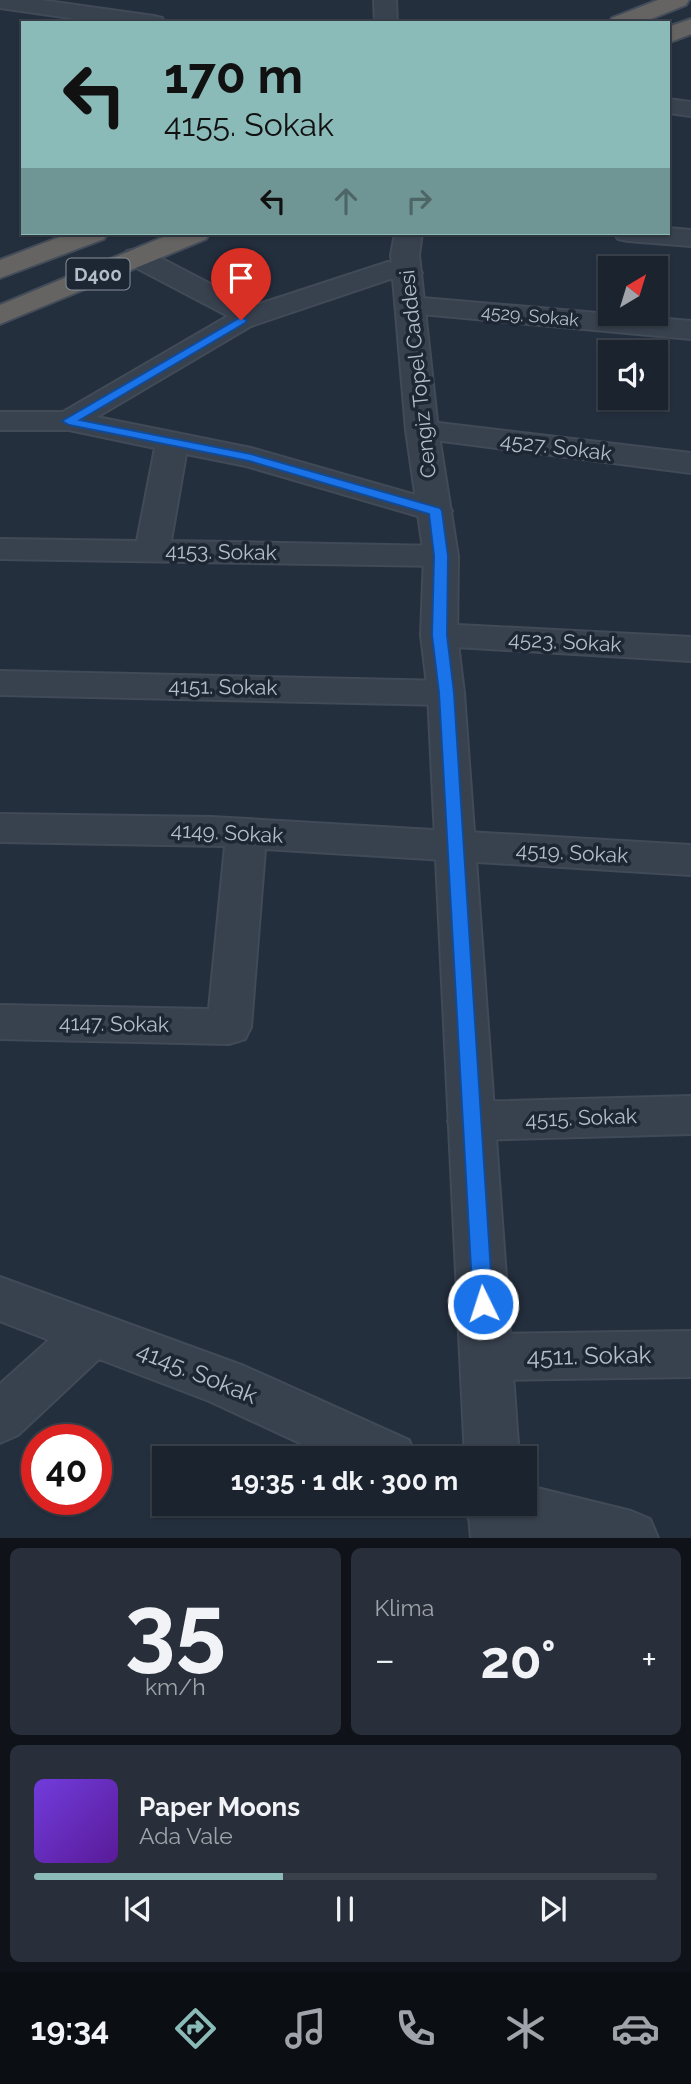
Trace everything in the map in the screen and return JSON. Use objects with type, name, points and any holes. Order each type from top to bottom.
[{"type":"highway","points":[[625,21],[678,0]]},
{"type":"highway","name":"D400","points":[[0,270],[89,235]]},
{"type":"highway","name":"D400","points":[[0,315],[191,235]]},
{"type":"street","points":[[385,0],[386,21]]},
{"type":"street","points":[[0,1],[66,5],[144,21]]},
{"type":"street","points":[[670,106],[691,109]]},
{"type":"street","points":[[649,235],[691,239]]},
{"type":"street","points":[[138,257],[251,317]]},
{"type":"street","name":"4529. Sokak","points":[[69,421],[251,317],[388,270],[403,260],[691,330]]},
{"type":"street","name":"Cengiz Topel Caddesi","points":[[403,260],[422,430],[441,556],[439,635],[446,693],[491,1446]]},
{"type":"street","points":[[0,421],[69,421],[251,458],[435,511]]},
{"type":"street","name":"4527. Sokak","points":[[422,430],[691,463]]},
{"type":"street","points":[[152,551],[172,442]]},
{"type":"street","name":"4153. Sokak","points":[[0,548],[441,556]]},
{"type":"street","name":"4523. Sokak","points":[[439,635],[691,649]]},
{"type":"street","name":"4151. Sokak","points":[[0,683],[446,693]]},
{"type":"street","name":"4149. Sokak","points":[[0,828],[246,833],[454,847]]},
{"type":"street","name":"4147. Sokak","points":[[0,1022],[229,1027],[246,833]]},
{"type":"street","name":"4519. Sokak","points":[[454,847],[691,860]]},
{"type":"street","name":"4515. Sokak","points":[[471,1121],[691,1115]]},
{"type":"street","name":"4145. Sokak","points":[[0,1299],[226,1383],[364,1446]]},
{"type":"street","points":[[0,1418],[93,1332]]},
{"type":"street","name":"4511. Sokak","points":[[486,1357],[691,1354]]},
{"type":"street","points":[[537,1513],[631,1538]]},
{"type":"route","points":[[241,320],[69,421],[251,458],[435,511],[441,556],[439,635],[446,693],[483,1304]]}]
